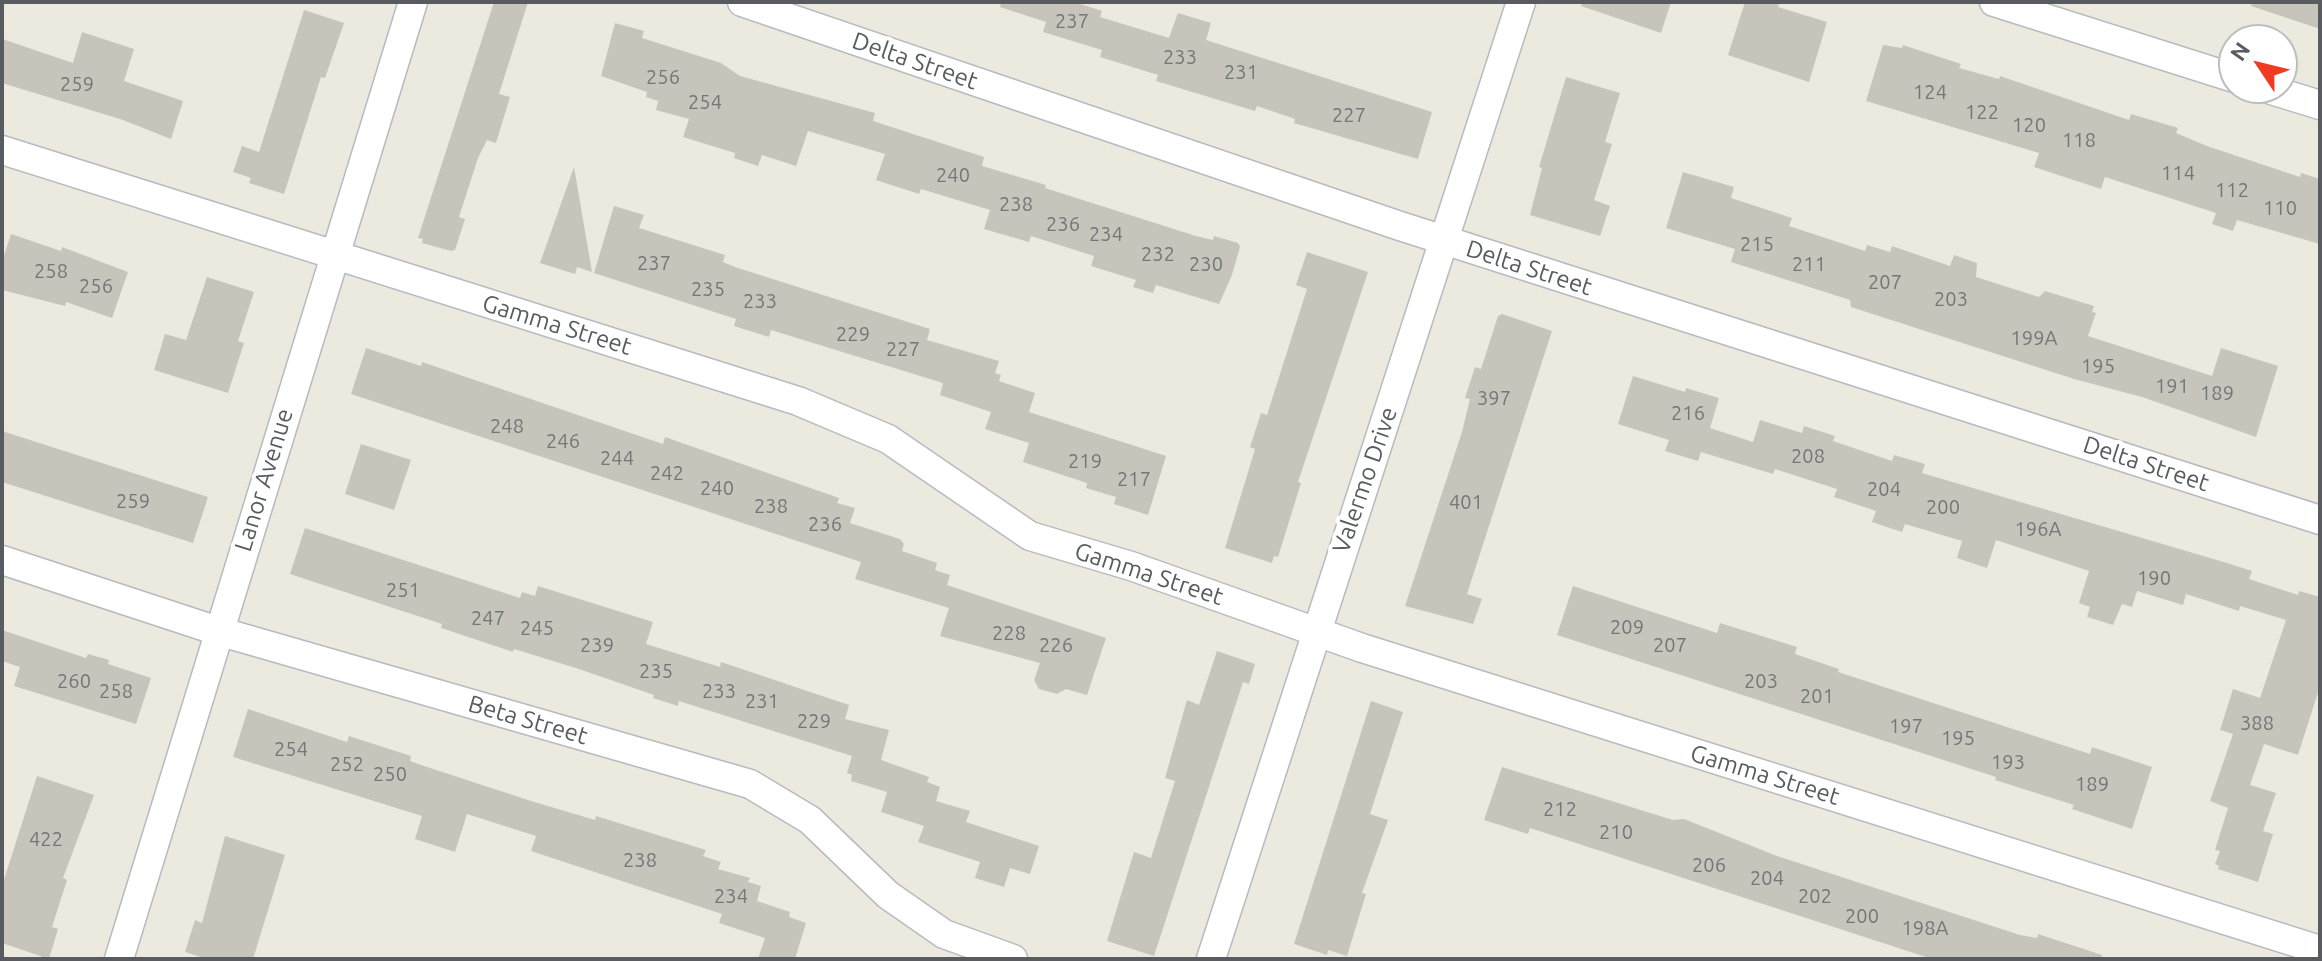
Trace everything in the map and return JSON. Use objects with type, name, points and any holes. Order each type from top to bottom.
[{"type":"street","name":"Lanor Avenue","points":[[119,959],[332,255],[413,2]]},
{"type":"street","name":"Delta Street","points":[[742,2],[1446,241],[2320,520]]},
{"type":"street","name":"Valermo Drive","points":[[1211,959],[1314,631],[1446,241],[1521,2]]},
{"type":"street","points":[[1994,2],[2218,73]]},
{"type":"street","points":[[2298,98],[2320,105]]},
{"type":"street","name":"Gamma Street","points":[[2,150],[798,401],[888,439],[1030,536],[1131,566],[1314,631],[2318,941]]},
{"type":"street","name":"Beta Street","points":[[2,560],[218,631],[750,784],[810,820],[888,895],[944,934],[1013,959]]},
{"type":"building","points":[[494,2],[528,2],[499,94],[510,97],[496,143],[487,140],[478,158],[459,217],[465,219],[455,250],[451,251],[422,243],[423,239],[418,238]]},
{"type":"building","points":[[1001,2],[1074,2],[1102,11],[1100,17],[1169,38],[1178,13],[1211,23],[1206,40],[1432,112],[1418,159],[1294,123],[1295,119],[1257,106],[1255,111],[1156,81],[1158,75],[1100,57],[1102,50],[1043,32],[1046,22],[1000,7]]},
{"type":"building","points":[[1582,2],[1671,2],[1661,33],[1581,6]]},
{"type":"building","points":[[1745,2],[1779,2],[1778,7],[1827,22],[1809,82],[1728,55]]},
{"type":"building","points":[[2252,2],[2320,2],[2320,29],[2251,6]]},
{"type":"building","points":[[304,10],[344,23],[325,78],[321,77],[284,194],[249,183],[251,178],[233,172],[242,146],[259,152]]},
{"type":"building","points":[[615,23],[644,31],[642,38],[721,63],[740,76],[875,113],[873,121],[984,157],[982,166],[1196,236],[1213,240],[1214,236],[1238,243],[1240,247],[1232,275],[1219,304],[1156,285],[1153,293],[1133,287],[1136,280],[1091,266],[1094,256],[1031,236],[1029,242],[984,229],[990,210],[921,189],[919,194],[876,180],[885,154],[808,131],[796,166],[762,155],[758,166],[734,158],[735,153],[683,137],[689,119],[656,110],[658,101],[646,97],[647,92],[601,76]]},
{"type":"building","points":[[82,32],[134,49],[124,81],[183,101],[171,139],[123,120],[2,83],[2,39],[73,63]]},
{"type":"building","points":[[1883,45],[1902,48],[1903,45],[1961,64],[1959,68],[1999,79],[2000,76],[2129,120],[2131,114],[2178,128],[2176,133],[2207,146],[2300,177],[2301,173],[2320,179],[2320,244],[2237,220],[2233,231],[2212,224],[2216,213],[2105,177],[2101,189],[2034,167],[2039,153],[1866,101]]},
{"type":"building","points":[[1566,77],[1620,93],[1605,142],[1612,144],[1594,200],[1610,206],[1600,236],[1530,215],[1542,168],[1539,167]]},
{"type":"building","points":[[574,167],[592,272],[577,267],[575,274],[540,263]]},
{"type":"building","points":[[1683,172],[1734,187],[1731,198],[1792,218],[1789,226],[1865,251],[1867,245],[1890,252],[1892,246],[1950,266],[1954,255],[1977,263],[1976,277],[2039,297],[2045,291],[2094,306],[2092,312],[2096,313],[2088,336],[2212,376],[2221,348],[2278,366],[2256,437],[2142,397],[2074,379],[1851,307],[1850,300],[1731,262],[1735,249],[1666,228]]},
{"type":"building","points":[[614,206],[644,215],[639,228],[725,255],[723,262],[735,267],[930,329],[927,340],[999,361],[995,373],[1001,375],[999,381],[1035,393],[1029,412],[1166,456],[1148,515],[1114,504],[1116,497],[1086,488],[1087,483],[1023,462],[1029,443],[985,429],[991,412],[940,395],[943,383],[771,330],[769,337],[734,326],[736,319],[594,273]]},
{"type":"building","points":[[11,234],[61,251],[62,247],[128,272],[112,318],[66,302],[65,306],[2,290],[2,262]]},
{"type":"building","points":[[1307,252],[1368,272],[1298,482],[1301,483],[1278,557],[1274,556],[1272,563],[1225,548],[1255,449],[1250,447],[1261,413],[1267,415],[1307,289],[1296,285]]},
{"type":"building","points":[[207,277],[254,292],[238,341],[244,343],[228,393],[154,370],[165,334],[186,340]]},
{"type":"building","points":[[1502,314],[1552,331],[1467,594],[1482,599],[1473,624],[1405,606],[1462,432],[1470,399],[1465,398],[1475,367],[1481,369],[1498,316]]},
{"type":"building","points":[[366,348],[421,366],[422,362],[663,444],[665,437],[839,498],[837,503],[855,508],[850,523],[900,539],[904,544],[902,551],[937,563],[935,570],[950,575],[947,585],[1106,638],[1087,695],[1066,689],[1057,694],[1039,689],[1034,680],[1040,663],[940,636],[949,608],[855,579],[861,562],[351,394]]},
{"type":"building","points":[[1633,376],[1685,392],[1686,388],[1719,398],[1710,428],[1753,442],[1760,420],[1802,433],[1804,426],[1835,436],[1833,441],[1892,461],[1894,455],[1925,464],[1922,473],[2227,563],[2252,571],[2249,579],[2298,595],[2299,591],[2320,597],[2320,686],[2298,755],[2264,744],[2250,785],[2276,793],[2263,831],[2273,834],[2258,882],[2218,869],[2219,866],[2215,864],[2220,851],[2215,850],[2228,808],[2210,801],[2233,734],[2220,730],[2233,689],[2260,698],[2286,620],[2240,606],[2239,611],[2186,594],[2183,605],[2137,591],[2132,607],[2122,604],[2113,625],[2087,617],[2090,607],[2079,603],[2089,571],[1996,540],[1987,568],[1957,558],[1962,541],[1905,524],[1902,532],[1872,522],[1876,511],[1834,497],[1837,489],[1775,469],[1773,474],[1701,452],[1698,461],[1665,451],[1669,440],[1618,424]]},
{"type":"building","points":[[2,431],[208,497],[193,543],[2,482]]},
{"type":"building","points":[[361,444],[411,460],[394,510],[345,494]]},
{"type":"building","points":[[305,528],[520,598],[522,592],[535,596],[538,586],[653,622],[646,644],[720,667],[721,662],[849,705],[845,719],[889,730],[881,760],[929,777],[927,782],[940,787],[936,801],[970,811],[966,822],[1039,846],[1030,874],[1010,868],[1004,887],[975,878],[980,862],[918,842],[924,826],[881,812],[887,792],[851,781],[852,775],[847,773],[852,756],[679,701],[678,706],[653,698],[654,695],[579,669],[514,649],[513,652],[441,628],[442,624],[290,574]]},
{"type":"building","points":[[1573,586],[1717,633],[1720,623],[1797,647],[1795,654],[1839,669],[1838,672],[2090,754],[2092,747],[2152,767],[2132,829],[2072,809],[2074,805],[1995,780],[1996,777],[1557,635]]},
{"type":"building","points":[[2,630],[86,658],[88,654],[109,660],[108,664],[151,678],[136,724],[14,686],[20,667],[2,661]]},
{"type":"building","points":[[1217,651],[1255,664],[1249,684],[1243,682],[1154,956],[1107,941],[1134,852],[1151,858],[1175,781],[1165,778],[1187,700],[1199,705]]},
{"type":"building","points":[[1371,701],[1403,712],[1370,814],[1388,820],[1362,893],[1366,894],[1347,956],[1328,950],[1327,955],[1294,944]]},
{"type":"building","points":[[248,709],[347,742],[349,736],[411,756],[410,761],[531,801],[595,820],[596,816],[706,850],[703,856],[721,862],[718,869],[750,878],[748,882],[761,886],[757,901],[790,912],[789,917],[806,923],[795,959],[758,959],[765,938],[719,923],[722,914],[531,851],[536,836],[467,814],[455,852],[415,839],[422,816],[233,757]]},
{"type":"building","points":[[1502,767],[1673,820],[1684,819],[1777,856],[2020,935],[2037,938],[2038,934],[2102,955],[2101,959],[1932,959],[1530,828],[1528,834],[1484,820]]},
{"type":"building","points":[[37,776],[94,795],[63,878],[67,880],[52,927],[58,929],[49,959],[2,943],[2,886]]},
{"type":"building","points":[[225,836],[285,855],[253,959],[207,959],[185,952],[195,920],[202,923]]}]
